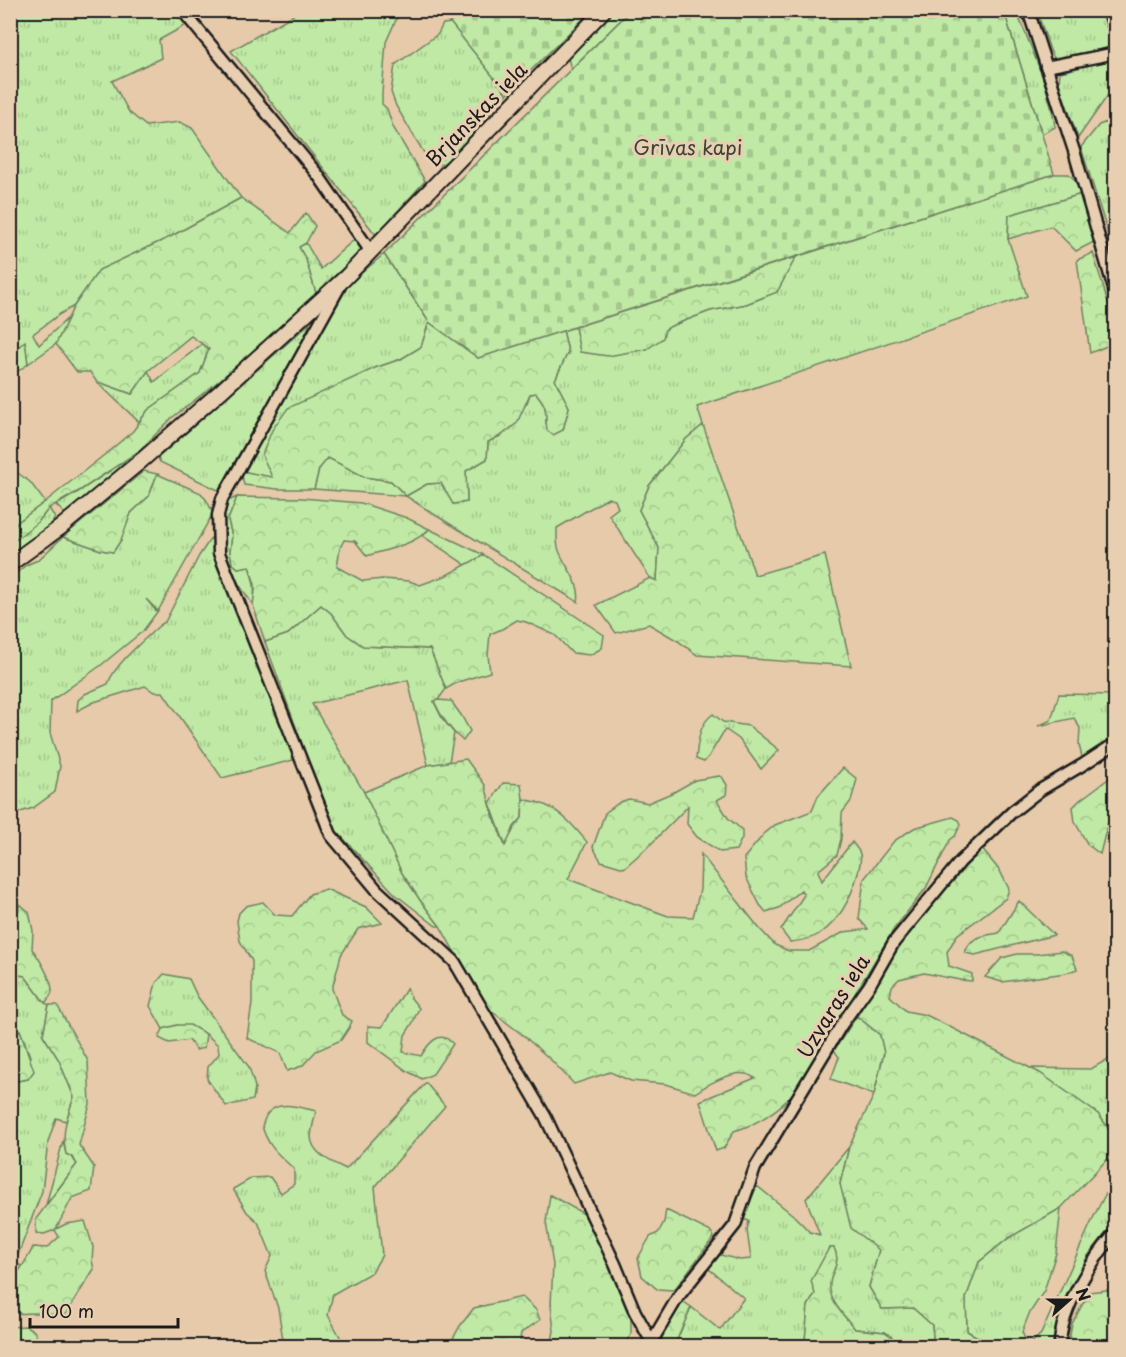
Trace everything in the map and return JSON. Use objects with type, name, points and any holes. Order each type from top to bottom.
[{"type":"main road","name":"Brjanskas iela","points":[[10,564],[61,527],[142,460],[345,278],[604,10]]},
{"type":"street","points":[[182,10],[318,175],[374,249]]},
{"type":"street","points":[[1028,10],[1074,151],[1116,296]]},
{"type":"street","points":[[1109,10],[1116,31]]},
{"type":"street","points":[[1046,67],[1116,53]]},
{"type":"street","points":[[345,278],[222,499],[218,515],[219,553],[331,835],[377,890],[454,961],[545,1116],[615,1264],[634,1312],[652,1345]]},
{"type":"street","name":"Uzvaras iela","points":[[652,1345],[678,1297],[735,1225],[755,1168],[894,942],[960,862],[1012,812],[1040,790],[1116,743]]},
{"type":"street","points":[[1060,1347],[1060,1334],[1070,1302],[1106,1243],[1116,1232]]},
{"type":"green space","points":[[11,11],[178,11],[188,24],[159,40],[161,58],[112,81],[129,112],[146,126],[180,122],[192,128],[241,198],[170,237],[99,270],[74,306],[33,334],[39,345],[69,317],[56,344],[28,364],[25,342],[11,354]]},
{"type":"green space","points":[[300,11],[400,11],[386,42],[382,104],[387,109],[393,127],[425,181],[376,235],[231,51]]},
{"type":"green space","points":[[441,11],[591,11],[507,94]]},
{"type":"green space","points":[[611,11],[630,11],[571,69],[568,58]]},
{"type":"green space","name":"Grīvas kapi","points":[[630,11],[1004,11],[1054,174],[478,358],[429,322],[384,254]]},
{"type":"green space","points":[[1004,11],[1016,11],[1044,83],[1055,127],[1042,134]]},
{"type":"green space","points":[[1037,11],[1101,11],[1110,37],[1108,48],[1054,58]]},
{"type":"green space","points":[[451,23],[507,94],[454,155],[438,165],[430,163],[396,106],[391,92],[395,65],[438,34],[443,24]]},
{"type":"green space","points":[[1113,60],[1115,85],[1078,138],[1059,83],[1060,72]]},
{"type":"green space","points":[[1107,122],[1115,149],[1115,256],[1081,147],[1099,125]]},
{"type":"green space","points":[[1054,174],[1069,174],[1082,194],[1009,215],[1008,239],[1027,296],[697,407],[703,425],[686,439],[649,486],[639,510],[659,548],[657,581],[650,578],[609,515],[618,508],[615,500],[608,498],[557,528],[558,547],[576,583],[578,602],[406,496],[427,484],[441,483],[453,504],[467,502],[466,471],[487,459],[488,442],[502,435],[527,403],[530,394],[536,393],[544,404],[546,423],[563,430],[569,407],[555,380],[568,352],[563,330],[575,327],[581,352],[665,330],[710,311],[746,304],[777,292],[796,257]]},
{"type":"green space","points":[[1082,194],[1096,239],[1092,243],[1076,251],[1051,226],[1008,239],[1009,215]]},
{"type":"green space","points":[[241,198],[290,233],[306,213],[315,226],[306,243],[299,247],[306,260],[317,297],[173,417],[140,450],[49,508],[38,522],[11,543],[11,527],[133,431],[148,410],[200,373],[209,349],[191,336],[148,371],[132,394],[96,381],[90,372],[77,372],[56,344],[74,306],[99,270],[170,237]]},
{"type":"green space","points":[[357,237],[363,247],[361,253],[331,279],[317,297],[306,260],[299,247],[306,243],[321,269]]},
{"type":"green space","points":[[1093,253],[1115,326],[1116,341],[1090,353],[1077,260]]},
{"type":"green space","points":[[384,254],[429,322],[421,347],[401,359],[375,368],[272,478],[242,471],[343,289]]},
{"type":"green space","points":[[796,257],[777,292],[746,304],[710,311],[671,326],[665,330],[663,338],[647,349],[608,356],[580,352],[575,327]]},
{"type":"green space","points":[[429,322],[478,358],[563,330],[568,352],[555,380],[569,407],[563,430],[553,435],[547,430],[543,403],[536,393],[530,394],[517,423],[502,435],[488,442],[487,459],[466,471],[467,502],[453,504],[441,483],[427,484],[406,496],[391,481],[365,477],[328,458],[319,469],[314,489],[277,489],[244,485],[241,471],[272,477],[262,455],[272,430],[288,408],[375,368],[401,359],[421,347]]},
{"type":"green space","points":[[310,323],[290,370],[218,490],[160,462],[158,458]]},
{"type":"green space","points":[[25,341],[28,364],[11,376],[11,354]]},
{"type":"green space","points":[[202,344],[209,349],[200,373],[148,410],[139,422],[96,381],[132,394],[148,371],[154,382]]},
{"type":"green space","points":[[703,425],[755,575],[825,555],[851,666],[697,655],[649,624],[616,633],[596,605],[650,578],[657,581],[659,548],[639,510],[649,486],[686,439]]},
{"type":"green space","points":[[134,455],[133,461],[65,514],[56,505],[75,494]]},
{"type":"green space","points":[[328,457],[365,477],[391,481],[406,496],[314,489],[319,469]]},
{"type":"green space","points":[[15,471],[30,482],[45,502],[11,527],[11,472]]},
{"type":"green space","points":[[144,471],[157,474],[149,496],[131,513],[121,540],[113,552],[63,537]]},
{"type":"green space","points":[[157,474],[201,493],[213,513],[158,611],[146,599],[157,612],[143,631],[100,666],[51,701],[50,733],[60,766],[55,792],[33,808],[11,815],[11,578],[26,565],[38,560],[63,537],[113,552],[121,540],[131,513],[149,496]]},
{"type":"green space","points":[[237,497],[228,520],[232,536],[230,551],[232,563],[238,568],[249,566],[254,586],[253,605],[231,572],[223,554],[222,523],[228,501]]},
{"type":"green space","points":[[237,497],[302,498],[361,503],[407,518],[429,529],[408,543],[367,556],[355,541],[344,540],[340,548],[337,567],[363,581],[383,579],[409,581],[420,585],[445,576],[484,555],[604,635],[602,648],[590,655],[572,653],[555,635],[517,620],[490,634],[488,655],[490,672],[458,682],[446,689],[430,649],[363,646],[347,635],[331,613],[321,605],[288,634],[265,642],[253,605],[255,584],[249,566],[238,568],[232,563],[230,551],[232,536],[228,520]]},
{"type":"green space","points":[[49,508],[55,518],[49,528],[11,555],[11,543],[38,522]]},
{"type":"green space","points":[[429,529],[484,555],[466,565],[423,536]]},
{"type":"green space","points":[[213,535],[216,558],[297,759],[222,778],[163,692],[154,692],[145,686],[94,702],[77,711],[78,700],[85,694],[108,684],[123,661],[146,637],[165,622],[199,556]]},
{"type":"green space","points":[[321,605],[331,613],[347,635],[363,646],[430,649],[446,689],[434,702],[442,718],[454,733],[449,762],[428,765],[408,680],[312,704],[364,792],[402,873],[440,926],[436,926],[395,894],[332,826],[265,642],[288,634]]},
{"type":"green space","points":[[1059,694],[1115,695],[1115,738],[1105,746],[1082,757],[1079,745],[1080,728],[1074,718],[1038,726],[1051,720]]},
{"type":"green space","points":[[434,701],[451,701],[461,715],[470,731],[463,741],[443,718]]},
{"type":"green space","points":[[713,714],[723,722],[749,726],[779,750],[761,769],[739,739],[726,730],[704,762],[696,759],[698,741],[704,723]]},
{"type":"green space","points":[[466,759],[485,785],[505,846],[522,818],[523,799],[544,805],[564,817],[587,842],[568,879],[668,916],[693,917],[700,890],[701,854],[759,928],[775,945],[789,951],[809,951],[844,932],[868,929],[859,919],[864,879],[894,841],[914,828],[953,817],[961,824],[955,836],[950,840],[926,888],[894,929],[798,1088],[769,1114],[734,1131],[724,1148],[716,1151],[700,1101],[755,1078],[747,1074],[733,1075],[695,1093],[665,1084],[631,1081],[610,1072],[574,1084],[524,1036],[484,1005],[440,926],[402,873],[364,792],[428,765]]},
{"type":"green space","points":[[843,768],[857,779],[851,801],[842,813],[841,839],[837,855],[818,871],[822,881],[852,842],[861,856],[856,881],[845,906],[828,927],[814,937],[790,942],[781,930],[804,895],[801,890],[779,908],[766,912],[746,877],[744,858],[764,834],[775,825],[812,811],[818,796]]},
{"type":"green space","points":[[1115,774],[1115,806],[1111,810],[1100,854],[1088,845],[1075,822],[1073,807]]},
{"type":"green space","points":[[719,776],[727,785],[726,795],[717,800],[728,818],[742,830],[742,838],[736,850],[720,852],[697,837],[687,824],[688,806],[624,868],[601,861],[593,847],[605,813],[620,802],[629,799],[648,803],[695,780]]},
{"type":"green space","points":[[503,783],[521,784],[523,799],[522,818],[514,827],[506,847],[490,803]]},
{"type":"green space","points":[[981,848],[1000,871],[1009,889],[1006,898],[957,935],[947,952],[949,966],[972,974],[972,981],[924,973],[899,979],[892,986],[890,996],[906,1011],[926,1015],[1040,1073],[1098,1114],[1115,1137],[1115,1151],[1061,1208],[1007,1239],[979,1262],[966,1298],[967,1331],[993,1346],[934,1346],[932,1325],[913,1308],[882,1309],[869,1287],[879,1250],[851,1228],[840,1184],[849,1147],[874,1095],[884,1053],[880,1035],[857,1016],[901,942]]},
{"type":"green space","points":[[326,889],[366,907],[382,923],[358,929],[341,955],[332,989],[342,1015],[352,1021],[349,1028],[341,1040],[316,1051],[302,1066],[287,1071],[280,1053],[247,1038],[252,1003],[252,961],[240,941],[237,921],[239,913],[246,906],[263,902],[275,915],[292,916],[310,894]]},
{"type":"green space","points":[[1019,901],[1054,935],[975,955],[965,953],[974,940],[999,933]]},
{"type":"green space","points":[[20,904],[29,912],[33,931],[32,949],[50,980],[52,993],[45,1003],[25,976],[13,974],[11,971],[11,910],[18,910]]},
{"type":"green space","points":[[1062,951],[1072,956],[1077,969],[1066,973],[1002,982],[985,977],[1002,958],[1017,954]]},
{"type":"green space","points":[[11,971],[13,974],[25,976],[45,1003],[49,1005],[43,1035],[59,1060],[74,1097],[66,1121],[56,1118],[48,1142],[42,1191],[15,1263],[22,1266],[11,1286],[11,1082],[28,1079],[30,1056],[20,1030],[11,1035]]},
{"type":"green space","points":[[164,974],[189,979],[197,996],[249,1067],[255,1087],[253,1100],[226,1106],[207,1079],[208,1067],[219,1054],[218,1045],[206,1034],[177,1025],[163,1029],[150,1006],[156,983]]},
{"type":"green space","points":[[407,988],[419,1008],[405,1035],[403,1052],[421,1056],[431,1043],[443,1037],[453,1044],[433,1074],[422,1079],[407,1071],[368,1042],[368,1026],[382,1027]]},
{"type":"green space","points":[[49,1005],[57,1005],[88,1061],[90,1104],[79,1145],[94,1167],[91,1191],[72,1198],[56,1229],[66,1224],[85,1221],[93,1247],[94,1269],[66,1314],[10,1313],[11,1288],[33,1247],[47,1248],[59,1237],[55,1230],[44,1234],[36,1233],[36,1219],[77,1164],[72,1157],[66,1154],[64,1138],[74,1097],[59,1060],[43,1035]]},
{"type":"green space","points":[[857,1016],[880,1035],[884,1052],[874,1095],[831,1079],[839,1057],[834,1050]]},
{"type":"green space","points":[[177,1025],[190,1025],[206,1034],[204,1048],[196,1050],[189,1040],[169,1043],[159,1038],[163,1029]]},
{"type":"green space","points":[[20,1030],[34,1071],[28,1079],[11,1082],[11,1035]]},
{"type":"green space","points":[[1115,1055],[1115,1137],[1098,1114],[1030,1068],[1091,1069]]},
{"type":"green space","points":[[426,1083],[445,1106],[375,1187],[382,1255],[372,1272],[333,1294],[328,1315],[345,1346],[284,1346],[278,1308],[265,1271],[272,1256],[258,1222],[247,1212],[233,1189],[252,1178],[270,1177],[281,1193],[294,1184],[294,1169],[275,1150],[264,1133],[262,1126],[266,1116],[273,1109],[284,1105],[316,1111],[311,1136],[314,1148],[323,1157],[346,1169]]},
{"type":"green space","points":[[63,1141],[66,1154],[72,1157],[77,1164],[46,1205]]},
{"type":"green space","points":[[849,1147],[840,1184],[879,1250],[869,1287],[882,1309],[913,1308],[932,1325],[934,1346],[892,1346],[892,1337],[885,1332],[855,1329],[830,1294],[829,1287],[836,1254],[834,1248],[829,1248],[815,1294],[808,1306],[805,1341],[796,1346],[719,1346],[714,1342],[710,1346],[668,1346],[676,1342],[691,1307],[720,1330],[744,1298],[708,1268],[717,1254],[740,1260],[751,1259],[747,1230],[749,1221],[743,1219],[757,1186],[810,1232],[820,1235],[806,1199]]},
{"type":"green space","points":[[1115,1176],[1115,1222],[1087,1257],[1053,1346],[1028,1346],[1041,1334],[1095,1214]]},
{"type":"green space","points":[[550,1195],[584,1214],[631,1313],[631,1334],[625,1346],[551,1346],[554,1331],[551,1305],[553,1265],[546,1222]]},
{"type":"green space","points":[[1061,1208],[1056,1253],[1044,1291],[1029,1314],[1022,1332],[1028,1346],[993,1346],[967,1331],[966,1298],[979,1262],[1010,1237]]},
{"type":"green space","points":[[666,1210],[711,1232],[714,1237],[674,1290],[657,1289],[642,1276],[638,1258],[650,1237],[658,1233],[664,1222]]},
{"type":"green space","points":[[829,1248],[834,1248],[837,1259],[830,1283],[831,1295],[836,1305],[855,1329],[885,1332],[892,1337],[892,1346],[796,1346],[805,1341],[808,1306],[815,1294],[811,1281]]},
{"type":"green space","points":[[1115,1289],[1115,1346],[1068,1346],[1072,1324],[1089,1292]]},
{"type":"green space","points":[[522,1297],[536,1310],[540,1320],[521,1333],[520,1340],[530,1346],[449,1346],[460,1326],[474,1308]]},
{"type":"green space","points":[[681,1300],[691,1307],[676,1342],[666,1346],[661,1344],[664,1328]]},
{"type":"green space","points":[[26,1326],[34,1331],[41,1346],[11,1346],[11,1327]]}]
